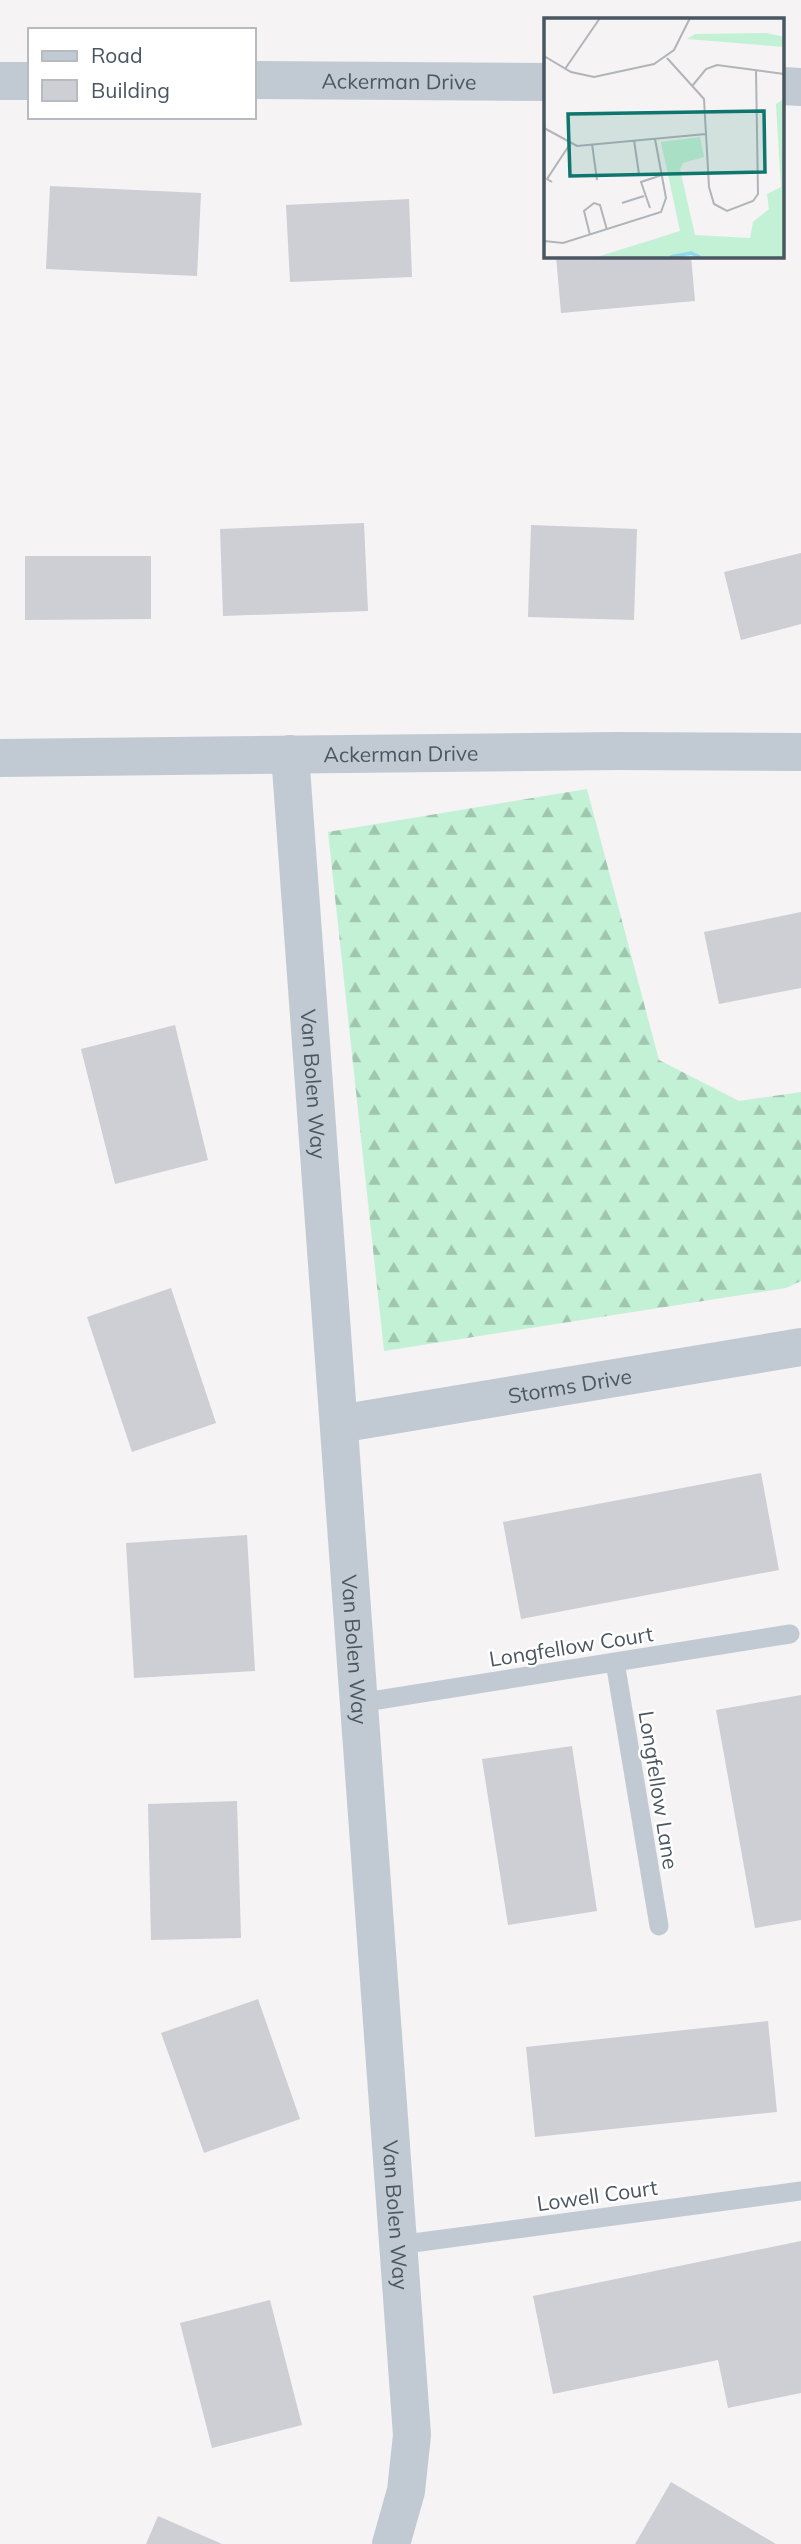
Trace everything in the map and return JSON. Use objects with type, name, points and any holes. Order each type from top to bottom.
[{"type":"street","name":"Ackerman Drive","points":[[256,80],[544,82]]},
{"type":"street","points":[[0,81],[28,81]]},
{"type":"street","name":"Ackerman Drive","points":[[0,758],[801,752]]},
{"type":"street","name":"Van Bolen Way","points":[[290,754],[412,2435],[397,2542]]},
{"type":"street","name":"Storms Drive","points":[[339,1423],[801,1347]]},
{"type":"lane","name":"Longfellow Court","points":[[359,1703],[790,1634]]},
{"type":"lane","name":"Longfellow Lane","points":[[615,1662],[659,1926]]},
{"type":"lane","name":"Lowell Court","points":[[398,2245],[801,2191]]},
{"type":"green space","points":[[587,789],[659,1060],[739,1101],[801,1092],[801,1281],[786,1288],[384,1351],[328,832]]},
{"type":"building","points":[[50,186],[201,193],[197,276],[46,269]]},
{"type":"building","points":[[409,199],[412,277],[290,282],[286,205]]},
{"type":"building","points":[[556,257],[691,257],[695,301],[561,313]]},
{"type":"building","points":[[364,523],[368,611],[223,616],[220,529]]},
{"type":"building","points":[[531,525],[637,529],[634,620],[528,617]]},
{"type":"building","points":[[801,553],[801,624],[741,640],[724,572]]},
{"type":"building","points":[[25,556],[151,556],[151,619],[25,620]]},
{"type":"building","points":[[801,912],[801,988],[719,1004],[704,932]]},
{"type":"building","points":[[175,1025],[208,1160],[115,1184],[81,1049]]},
{"type":"building","points":[[171,1288],[216,1423],[132,1452],[87,1317]]},
{"type":"building","points":[[761,1473],[779,1570],[521,1619],[503,1522]]},
{"type":"building","points":[[247,1535],[255,1671],[134,1678],[126,1543]]},
{"type":"building","points":[[801,1695],[801,1920],[755,1928],[716,1710]]},
{"type":"building","points":[[572,1746],[597,1911],[508,1925],[482,1759]]},
{"type":"building","points":[[237,1801],[241,1938],[151,1940],[148,1804]]},
{"type":"building","points":[[258,1999],[300,2119],[204,2153],[161,2033]]},
{"type":"building","points":[[768,2021],[777,2112],[535,2137],[526,2047]]},
{"type":"building","points":[[801,2241],[801,2393],[728,2408],[718,2360],[553,2394],[533,2296]]},
{"type":"building","points":[[270,2300],[302,2425],[212,2448],[180,2323]]},
{"type":"building","points":[[671,2482],[776,2544],[635,2544]]},
{"type":"building","points":[[158,2516],[222,2544],[146,2544]]}]
